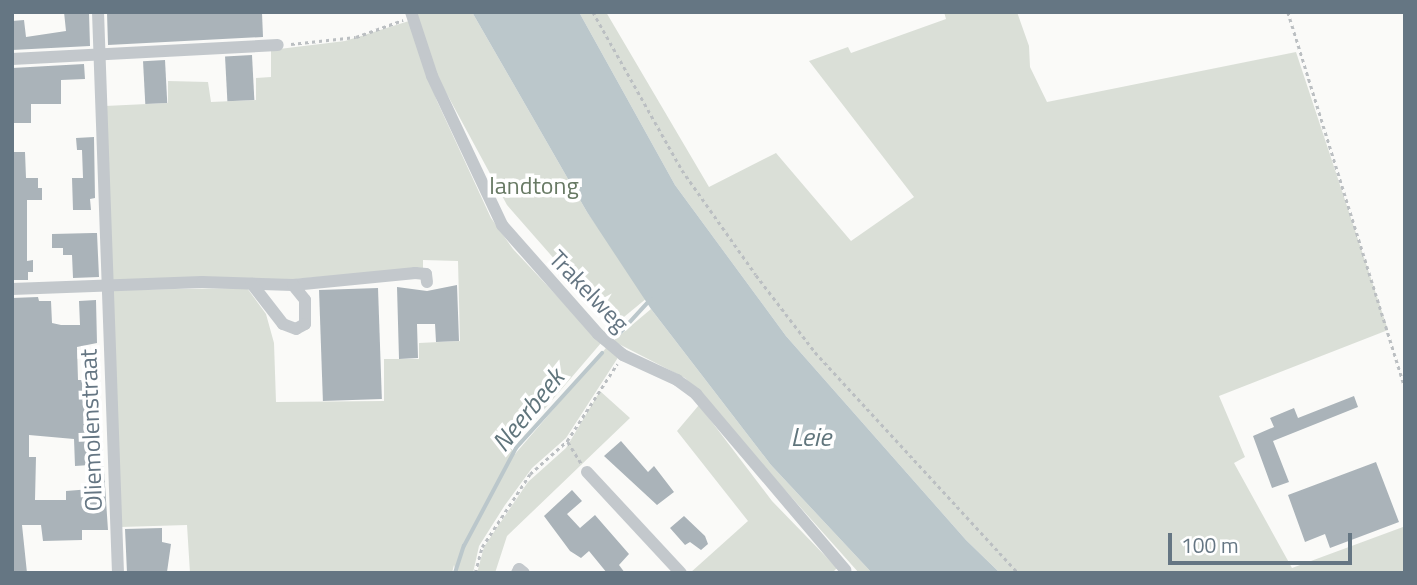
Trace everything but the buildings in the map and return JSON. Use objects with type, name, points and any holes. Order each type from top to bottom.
[{"type":"street","name":"Oliemolenstraat","points":[[98,12],[117,573]]},
{"type":"street","name":"Trakelweg","points":[[412,14],[432,76],[502,225],[598,334],[623,355],[677,380],[696,394],[845,569]]},
{"type":"street","points":[[12,59],[278,45]]},
{"type":"street","points":[[12,289],[293,285],[415,273],[426,274],[427,282]]},
{"type":"street","points":[[252,284],[283,324],[296,329],[305,324],[306,312],[305,300],[293,285]]},
{"type":"street","points":[[587,472],[681,573]]},
{"type":"street","points":[[517,573],[519,569],[524,573]]},
{"type":"path","points":[[593,12],[682,170],[756,275],[815,352],[1018,573]]},
{"type":"path","points":[[1289,12],[1405,387]]},
{"type":"path","points":[[278,45],[356,37],[412,14]]},
{"type":"path","points":[[475,573],[482,547],[530,474],[567,441],[623,355]]},
{"type":"path","points":[[567,441],[587,472]]},
{"type":"green space","name":"landtong","points":[[416,12],[472,12],[587,212],[647,298],[613,326],[507,205],[435,72]]},
{"type":"green space","points":[[579,12],[606,12],[709,187],[776,153],[851,241],[914,197],[809,61],[848,47],[851,53],[946,19],[944,12],[1017,12],[1029,46],[1030,67],[1047,102],[1296,52],[1388,330],[1219,396],[1245,457],[1234,463],[1292,568],[1403,527],[1405,573],[1000,573],[966,540],[786,336],[675,185]]},
{"type":"green space","points":[[409,21],[437,101],[491,218],[513,249],[601,343],[511,448],[515,454],[606,348],[619,356],[566,438],[532,468],[505,505],[479,546],[473,573],[456,573],[454,565],[452,573],[190,573],[187,525],[120,527],[111,290],[247,288],[266,314],[274,343],[276,402],[384,401],[384,359],[419,359],[419,343],[460,341],[458,261],[423,260],[423,268],[296,279],[113,282],[105,106],[168,103],[168,81],[208,82],[211,102],[256,100],[256,78],[271,77],[271,50],[345,41]]},
{"type":"green space","points":[[651,309],[771,465],[872,573],[859,573],[685,378],[613,341]]},
{"type":"green space","points":[[600,391],[630,418],[507,536],[495,573],[477,573],[484,547],[496,529],[528,482],[566,448]]},
{"type":"green space","points":[[699,405],[772,501],[837,568],[832,573],[690,573],[748,521],[677,431]]},
{"type":"water","name":"Leie","points":[[472,12],[579,12],[675,185],[786,336],[966,540],[1000,573],[872,573],[771,465],[651,309],[587,212]]},
{"type":"waterway","name":"Neerbeek","points":[[619,334],[651,299]]},
{"type":"waterway","name":"Neerbeek","points":[[455,573],[464,546],[516,448],[602,353]]}]
